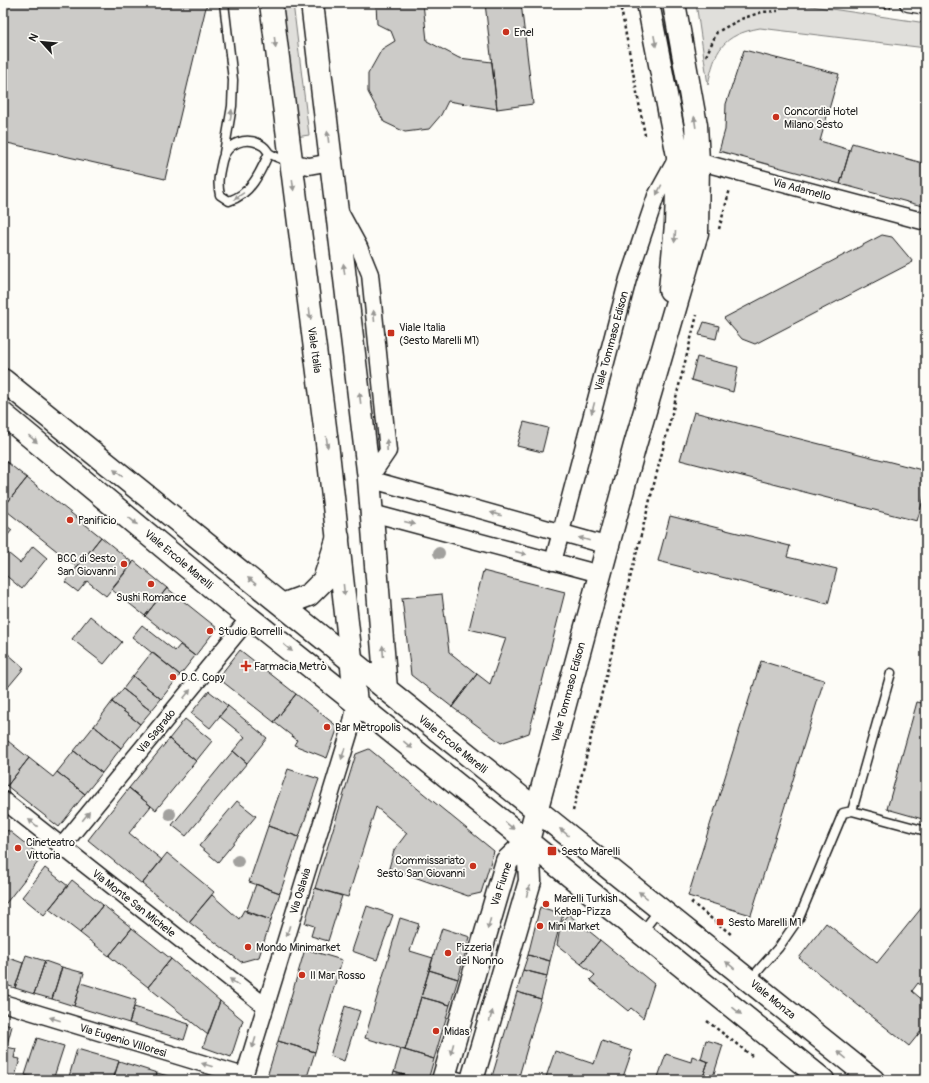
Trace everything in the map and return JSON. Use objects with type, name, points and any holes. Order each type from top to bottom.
[{"type":"main road","name":"Viale Italia","points":[[271,3],[338,538],[352,662]]},
{"type":"main road","points":[[312,3],[370,479],[386,690],[356,703],[352,662]]},
{"type":"main road","name":"Viale Tommaso Edison","points":[[648,3],[678,156],[676,224],[666,339]]},
{"type":"main road","name":"Viale Tommaso Edison","points":[[537,810],[600,574],[697,233],[698,161],[696,125],[674,3]]},
{"type":"main road","name":"Viale Ercole Marelli","points":[[3,380],[386,690],[667,914]]},
{"type":"main road","name":"Viale Ercole Marelli","points":[[3,414],[250,617],[823,1080]]},
{"type":"main road","name":"Viale Italia","points":[[282,605],[309,595],[324,580],[338,538]]},
{"type":"main road","points":[[528,841],[537,810]]},
{"type":"main road","name":"Via Fiume","points":[[444,1076],[507,861],[528,841]]},
{"type":"main road","name":"Via Fiume","points":[[472,1080],[530,881],[528,841]]},
{"type":"main road","name":"Viale Monza","points":[[667,914],[873,1080]]},
{"type":"street","points":[[908,3],[926,6]]},
{"type":"street","name":"Via Adamello","points":[[678,156],[926,222]]},
{"type":"street","name":"Viale Tommaso Edison","points":[[553,562],[628,279],[656,196],[678,156]]},
{"type":"street","points":[[290,162],[309,166],[331,162]]},
{"type":"street","points":[[370,479],[608,546]]},
{"type":"street","points":[[372,513],[600,574]]},
{"type":"street","name":"Via Sagrado","points":[[62,846],[250,617]]},
{"type":"street","name":"Via Oslavia","points":[[243,1078],[350,731],[356,703]]},
{"type":"street","name":"Via Monte San Michele","points":[[3,800],[265,1006]]},
{"type":"street","name":"Via Eugenio Villoresi","points":[[3,1003],[243,1078]]},
{"type":"lane","points":[[224,3],[233,80],[232,106],[224,154],[217,184],[220,195],[229,201],[239,198],[260,173],[269,153]]},
{"type":"lane","points":[[224,154],[231,145],[243,141],[263,146],[269,153],[290,162]]},
{"type":"lane","points":[[852,811],[891,673]]},
{"type":"lane","points":[[749,980],[773,954],[792,929],[803,910],[840,817],[843,813],[852,811],[926,831]]},
{"type":"lane","points":[[641,933],[667,914]]},
{"type":"lane","points":[[444,1076],[472,1080]]},
{"type":"path","points":[[620,3],[645,135]]},
{"type":"path","points":[[703,63],[717,32],[741,19],[762,12],[778,11]]},
{"type":"path","points":[[718,233],[730,188]]},
{"type":"path","points":[[573,811],[626,594],[699,309]]},
{"type":"path","points":[[691,902],[732,935]]},
{"type":"path","points":[[707,1021],[752,1056]]},
{"type":"shaded area","points":[[279,3],[293,3],[309,135],[296,137]]},
{"type":"shaded area","points":[[696,3],[791,3],[926,23],[926,48],[760,28],[737,35],[722,46],[714,62],[708,85]]},
{"type":"building","points":[[3,3],[207,3],[165,179],[3,142]]},
{"type":"building","points":[[376,3],[423,3],[427,41],[459,58],[492,62],[497,109],[448,101],[441,115],[429,129],[405,132],[384,122],[368,92],[368,74],[382,49],[395,41],[391,31],[377,24]]},
{"type":"building","name":"Enel","points":[[485,3],[521,3],[533,104],[497,109]]},
{"type":"building","name":"Concordia Hotel Milano Sesto","points":[[744,50],[839,74],[820,141],[850,150],[840,184],[719,151],[725,130],[726,104]]},
{"type":"building","points":[[852,143],[926,164],[926,207],[840,184]]},
{"type":"building","points":[[882,235],[892,237],[913,262],[755,344],[742,339],[724,318]]},
{"type":"building","points":[[704,322],[719,326],[716,339],[699,335]]},
{"type":"building","points":[[697,357],[738,367],[733,392],[691,380]]},
{"type":"building","points":[[694,412],[926,471],[926,490],[917,521],[680,460]]},
{"type":"building","points":[[524,422],[548,428],[542,452],[517,446]]},
{"type":"building","points":[[3,459],[27,478],[3,508]]},
{"type":"building","points":[[27,478],[101,537],[77,567],[3,508]]},
{"type":"building","points":[[670,516],[790,546],[787,557],[837,569],[828,604],[658,561]]},
{"type":"building","points":[[3,523],[12,530],[3,541]]},
{"type":"building","points":[[101,537],[133,563],[106,596],[87,581],[78,592],[65,582]]},
{"type":"building","points":[[33,546],[47,558],[22,589],[3,573],[3,549],[20,563]]},
{"type":"building","points":[[134,561],[167,588],[145,616],[111,589]]},
{"type":"building","points":[[483,571],[565,592],[529,733],[501,743],[452,707],[477,674],[490,684],[506,638],[469,629]]},
{"type":"building","points":[[167,588],[217,628],[195,656],[145,616]]},
{"type":"building","points":[[442,594],[449,652],[477,674],[452,707],[411,675],[402,598]]},
{"type":"building","points":[[90,616],[122,642],[104,664],[72,639]]},
{"type":"building","points":[[142,625],[175,651],[180,645],[195,656],[180,675],[132,637]]},
{"type":"building","points":[[240,650],[296,694],[274,722],[218,678]]},
{"type":"building","points":[[152,652],[180,675],[161,699],[133,676]]},
{"type":"building","points":[[7,653],[24,668],[4,692],[3,658]]},
{"type":"building","points":[[761,661],[824,680],[751,915],[688,896]]},
{"type":"building","points":[[133,676],[161,699],[151,711],[123,689]]},
{"type":"building","points":[[123,689],[151,711],[140,724],[112,702]]},
{"type":"building","points":[[209,691],[228,706],[210,728],[191,713]]},
{"type":"building","points":[[296,694],[338,727],[327,758],[294,745],[297,740],[274,722]]},
{"type":"building","points":[[112,702],[140,724],[121,748],[94,726]]},
{"type":"building","points":[[917,702],[926,704],[926,820],[887,809]]},
{"type":"building","points":[[228,706],[267,738],[247,763],[233,751],[245,737],[219,716]]},
{"type":"building","points":[[185,719],[212,741],[196,761],[169,739]]},
{"type":"building","points":[[94,726],[121,748],[102,773],[74,751]]},
{"type":"building","points":[[3,737],[29,758],[7,786],[3,782]]},
{"type":"building","points":[[169,739],[196,761],[156,810],[129,788]]},
{"type":"building","points":[[369,749],[494,851],[481,893],[468,896],[389,868],[394,850],[407,833],[376,807],[348,897],[315,888],[356,754]]},
{"type":"building","points":[[74,751],[102,773],[85,794],[57,772]]},
{"type":"building","points":[[233,751],[247,763],[186,836],[172,825]]},
{"type":"building","points":[[29,758],[53,777],[57,772],[85,794],[59,827],[7,786]]},
{"type":"building","points":[[288,769],[319,779],[299,837],[268,826]]},
{"type":"building","points":[[129,788],[151,806],[129,833],[162,860],[142,884],[88,840]]},
{"type":"building","points":[[237,801],[256,816],[218,862],[199,846]]},
{"type":"building","points":[[268,826],[299,837],[280,893],[249,882]]},
{"type":"building","points":[[8,830],[42,857],[3,907],[3,836]]},
{"type":"building","points":[[167,853],[214,892],[189,922],[142,884]]},
{"type":"building","points":[[45,868],[68,886],[44,915],[22,897]]},
{"type":"building","points":[[72,880],[103,905],[80,933],[49,909]]},
{"type":"building","points":[[256,884],[280,893],[271,920],[246,912]]},
{"type":"building","points":[[315,888],[342,896],[328,941],[311,936],[314,926],[305,923]]},
{"type":"building","points":[[212,895],[239,919],[244,910],[271,920],[259,957],[241,962],[189,922]]},
{"type":"building","points":[[103,905],[132,928],[109,956],[80,933]]},
{"type":"building","points":[[367,906],[393,915],[377,960],[352,951]]},
{"type":"building","points":[[923,906],[926,908],[926,989],[918,983],[912,991],[926,1003],[926,1025],[909,1046],[799,958],[826,923],[877,963]]},
{"type":"building","points":[[540,907],[563,914],[550,961],[528,955]]},
{"type":"building","points":[[568,914],[600,940],[581,964],[557,945],[561,923]]},
{"type":"building","points":[[400,918],[419,924],[410,951],[433,958],[405,1050],[365,1038]]},
{"type":"building","points":[[132,928],[171,959],[148,987],[109,956]]},
{"type":"building","points":[[442,928],[470,937],[458,979],[429,970]]},
{"type":"building","points":[[600,940],[654,984],[643,1018],[631,1008],[628,1011],[590,980],[595,975],[581,964]]},
{"type":"building","points":[[305,949],[342,960],[315,1052],[278,1041]]},
{"type":"building","points":[[26,955],[45,961],[34,994],[15,988]]},
{"type":"building","points":[[528,955],[550,961],[547,976],[523,970]]},
{"type":"building","points":[[3,956],[23,963],[15,988],[3,984]]},
{"type":"building","points":[[171,959],[220,1001],[208,1035],[148,987]]},
{"type":"building","points":[[45,961],[62,967],[52,999],[34,994]]},
{"type":"building","points":[[62,967],[84,973],[74,1006],[52,999]]},
{"type":"building","points":[[429,970],[458,979],[450,1005],[421,997]]},
{"type":"building","points":[[523,970],[547,976],[541,999],[517,992]]},
{"type":"building","points":[[81,983],[136,1000],[129,1023],[74,1006]]},
{"type":"building","points":[[517,992],[541,999],[518,1080],[491,1080]]},
{"type":"building","points":[[421,997],[450,1005],[434,1059],[405,1050]]},
{"type":"building","points":[[220,1001],[243,1020],[231,1057],[203,1047]]},
{"type":"building","points":[[345,1006],[360,1011],[344,1061],[330,1056]]},
{"type":"building","points":[[134,1007],[189,1024],[184,1040],[129,1023]]},
{"type":"building","points":[[3,1024],[12,1026],[3,1059]]},
{"type":"building","points":[[37,1038],[64,1046],[53,1080],[43,1080],[25,1075]]},
{"type":"building","points":[[706,1040],[723,1045],[712,1080],[703,1077],[708,1062],[701,1059]]},
{"type":"building","points":[[278,1041],[315,1052],[306,1080],[266,1080]]},
{"type":"building","points":[[602,1041],[632,1051],[622,1080],[545,1080],[555,1051],[594,1064]]},
{"type":"building","points":[[6,1047],[16,1049],[14,1058],[20,1059],[14,1080],[3,1080],[3,1059]]},
{"type":"building","points":[[77,1049],[119,1061],[113,1080],[68,1080]]},
{"type":"building","points":[[401,1049],[434,1059],[428,1080],[421,1080],[394,1072]]},
{"type":"building","points":[[666,1054],[691,1062],[692,1056],[708,1062],[702,1080],[657,1080]]},
{"type":"building","points":[[119,1061],[157,1073],[155,1080],[113,1080]]},
{"type":"building","points":[[394,1072],[421,1080],[391,1080]]},
{"type":"building","points":[[157,1073],[183,1080],[155,1080]]},
{"type":"place","name":"Enel","points":[[506,32]]},
{"type":"place","name":"Concordia Hotel Milano Sesto","points":[[776,117]]},
{"type":"place","name":"Viale Italia (Sesto Marelli M1)","points":[[391,333]]},
{"type":"place","name":"Panificio","points":[[70,520]]},
{"type":"place","name":"BCC di Sesto San Giovanni","points":[[124,564]]},
{"type":"place","name":"Sushi Romance","points":[[151,584]]},
{"type":"place","name":"Studio Borrelli","points":[[210,631]]},
{"type":"place","name":"Farmacia Metrò","points":[[246,666]]},
{"type":"place","name":"D.C. Copy","points":[[173,677]]},
{"type":"place","name":"Bar Metropolis","points":[[327,727]]},
{"type":"place","name":"Cineteatro Vittoria","points":[[18,848]]},
{"type":"place","name":"Sesto Marelli","points":[[552,851]]},
{"type":"place","name":"Commissariato Sesto San Giovanni","points":[[473,866]]},
{"type":"place","name":"Marelli Turkish Kebap-Pizza","points":[[546,904]]},
{"type":"place","name":"Sesto Marelli M1","points":[[720,922]]},
{"type":"place","name":"Mini Market","points":[[540,926]]},
{"type":"place","name":"Mondo Minimarket","points":[[248,947]]},
{"type":"place","name":"Pizzeria del Nonno","points":[[448,953]]},
{"type":"place","name":"Il Mar Rosso","points":[[302,975]]},
{"type":"place","name":"Midas","points":[[436,1031]]}]
